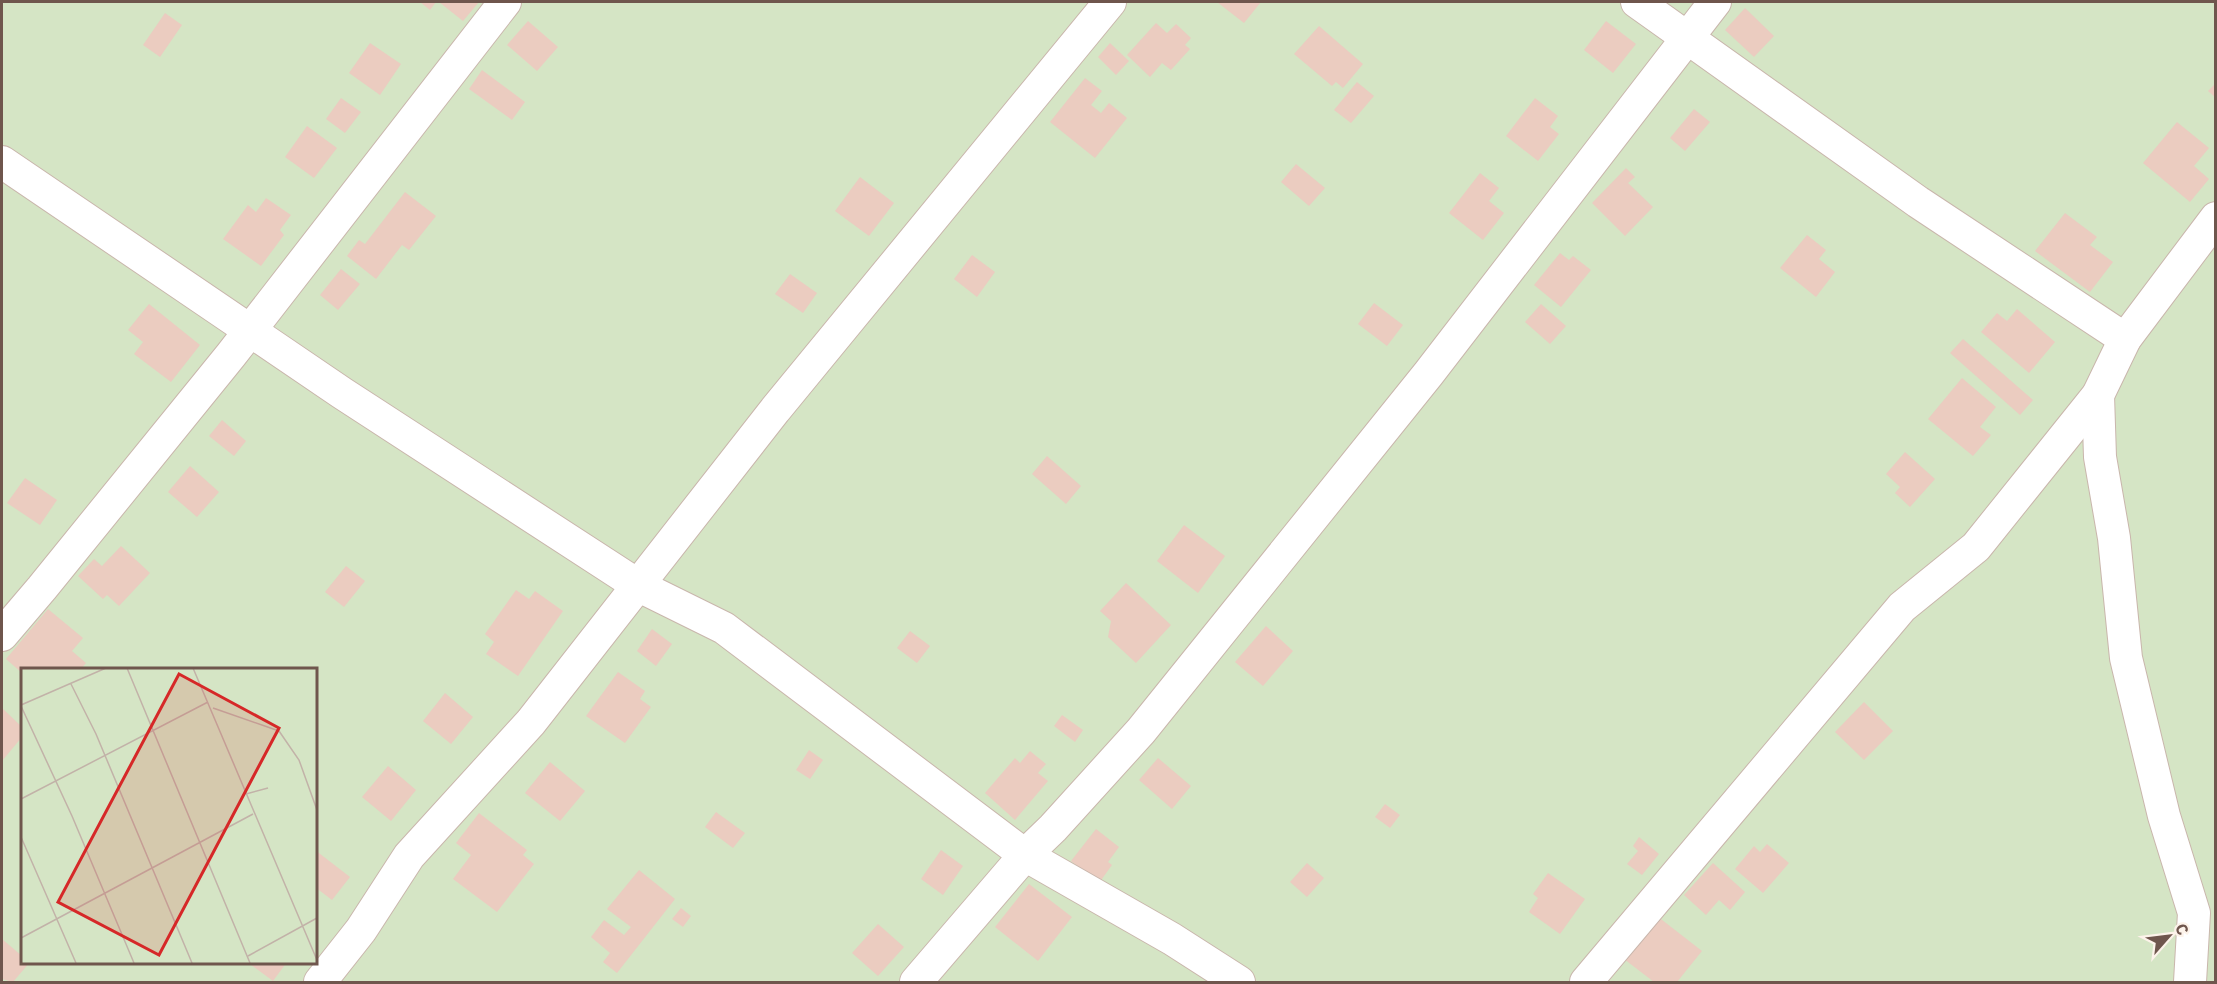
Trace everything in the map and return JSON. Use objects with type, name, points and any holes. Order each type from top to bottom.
[{"type":"street","points":[[2,635],[57,571],[250,329],[505,2]]},
{"type":"street","points":[[320,982],[361,930],[409,856],[531,722],[775,410],[1110,2]]},
{"type":"street","points":[[1637,2],[1918,202],[2125,339]]},
{"type":"street","points":[[916,982],[1025,855],[1053,828],[1155,712],[1429,373],[1686,36],[1715,2]]},
{"type":"street","points":[[2,162],[352,399],[639,586],[724,627],[1025,855],[1172,939],[1239,982]]},
{"type":"street","points":[[1586,982],[1902,608],[1976,547],[2098,395],[2125,339],[2216,218]]},
{"type":"street","points":[[2098,395],[2100,457],[2114,538],[2126,658],[2164,816],[2194,913],[2190,982]]},
{"type":"green space","points":[[2,2],[2215,2],[2215,982],[2,982]]},
{"type":"building","points":[[420,2],[436,2],[430,10]]},
{"type":"building","points":[[439,2],[479,2],[463,21]]},
{"type":"building","points":[[1217,2],[1261,2],[1244,23]]},
{"type":"building","points":[[1745,8],[1774,36],[1754,57],[1725,30]]},
{"type":"building","points":[[165,13],[182,25],[160,57],[143,45]]},
{"type":"building","points":[[528,21],[558,47],[537,71],[507,45]]},
{"type":"building","points":[[1606,21],[1636,44],[1613,73],[1584,50]]},
{"type":"building","points":[[1156,23],[1167,33],[1176,24],[1191,38],[1185,45],[1190,49],[1171,70],[1162,63],[1150,77],[1127,55]]},
{"type":"building","points":[[1319,26],[1363,64],[1343,88],[1336,82],[1332,86],[1294,54]]},
{"type":"building","points":[[370,43],[401,64],[380,95],[349,73]]},
{"type":"building","points":[[1110,43],[1129,61],[1116,75],[1098,57]]},
{"type":"building","points":[[482,70],[525,102],[512,120],[469,89]]},
{"type":"building","points":[[1085,78],[1102,91],[1091,105],[1101,113],[1109,103],[1127,118],[1095,158],[1050,122]]},
{"type":"building","points":[[1357,82],[1374,96],[1351,123],[1334,110]]},
{"type":"building","points":[[2216,83],[2216,98],[2208,91]]},
{"type":"building","points":[[341,98],[361,112],[345,133],[326,119]]},
{"type":"building","points":[[1535,98],[1558,116],[1550,127],[1559,134],[1538,161],[1506,136]]},
{"type":"building","points":[[1694,109],[1710,122],[1685,151],[1670,138]]},
{"type":"building","points":[[2177,122],[2209,148],[2194,166],[2209,179],[2190,202],[2143,163]]},
{"type":"building","points":[[307,126],[337,148],[314,178],[285,157]]},
{"type":"building","points":[[1296,164],[1325,188],[1309,206],[1281,182]]},
{"type":"building","points":[[1626,168],[1635,177],[1628,183],[1653,207],[1625,236],[1592,203]]},
{"type":"building","points":[[1480,173],[1499,188],[1489,201],[1504,213],[1483,240],[1449,213]]},
{"type":"building","points":[[860,177],[894,203],[869,236],[835,211]]},
{"type":"building","points":[[405,192],[436,216],[409,250],[402,245],[376,279],[347,256],[359,240],[365,244]]},
{"type":"building","points":[[266,198],[291,215],[280,230],[284,235],[261,266],[223,239],[248,205],[256,212]]},
{"type":"building","points":[[2065,213],[2097,237],[2090,245],[2113,262],[2090,292],[2035,251]]},
{"type":"building","points":[[1807,235],[1826,250],[1819,259],[1835,272],[1816,297],[1780,268]]},
{"type":"building","points":[[1560,253],[1569,260],[1573,256],[1591,270],[1561,307],[1534,285]]},
{"type":"building","points":[[972,255],[995,272],[977,297],[954,279]]},
{"type":"building","points":[[341,269],[360,284],[338,310],[320,295]]},
{"type":"building","points":[[790,274],[817,293],[803,313],[775,294]]},
{"type":"building","points":[[1374,303],[1403,325],[1387,346],[1358,324]]},
{"type":"building","points":[[149,304],[200,345],[171,382],[134,354],[143,342],[128,330]]},
{"type":"building","points":[[1541,304],[1566,326],[1550,344],[1525,322]]},
{"type":"building","points":[[2017,309],[2055,342],[2029,373],[1981,332],[1997,313],[2007,321]]},
{"type":"building","points":[[1963,339],[2033,400],[2020,415],[1950,353]]},
{"type":"building","points":[[1962,378],[1996,407],[1980,427],[1991,435],[1973,456],[1928,419]]},
{"type":"building","points":[[222,420],[246,441],[234,456],[209,436]]},
{"type":"building","points":[[1905,452],[1935,479],[1910,507],[1895,493],[1900,487],[1886,474]]},
{"type":"building","points":[[1047,456],[1081,486],[1066,504],[1032,474]]},
{"type":"building","points":[[190,466],[219,492],[197,517],[168,492]]},
{"type":"building","points":[[25,478],[57,500],[40,525],[7,503]]},
{"type":"building","points":[[1184,525],[1225,556],[1198,593],[1157,561]]},
{"type":"building","points":[[121,546],[150,573],[119,606],[107,595],[103,599],[78,576],[94,559],[102,566]]},
{"type":"building","points":[[346,566],[365,581],[344,607],[325,592]]},
{"type":"building","points":[[1126,583],[1171,625],[1136,663],[1108,637],[1111,621],[1100,611]]},
{"type":"building","points":[[516,590],[529,599],[535,591],[563,611],[518,676],[486,654],[494,642],[485,634]]},
{"type":"building","points":[[48,609],[83,638],[72,651],[86,663],[82,668],[21,668],[21,672],[6,659]]},
{"type":"building","points":[[1266,626],[1293,651],[1263,686],[1235,662]]},
{"type":"building","points":[[652,629],[672,644],[656,666],[637,651]]},
{"type":"building","points":[[910,631],[930,646],[917,663],[897,648]]},
{"type":"building","points":[[618,672],[645,691],[640,699],[651,707],[625,743],[586,716]]},
{"type":"building","points":[[445,693],[473,717],[451,744],[423,721]]},
{"type":"building","points":[[1864,702],[1893,731],[1864,760],[1835,732]]},
{"type":"building","points":[[2,708],[21,726],[21,738],[2,761]]},
{"type":"building","points":[[1062,715],[1083,730],[1075,742],[1054,726]]},
{"type":"building","points":[[809,750],[823,760],[810,779],[796,770]]},
{"type":"building","points":[[1030,751],[1046,764],[1038,773],[1048,781],[1015,820],[985,793],[1015,758],[1020,763]]},
{"type":"building","points":[[1158,758],[1191,786],[1172,809],[1139,780]]},
{"type":"building","points":[[550,762],[585,791],[560,821],[525,793]]},
{"type":"building","points":[[388,766],[416,790],[391,821],[362,797]]},
{"type":"building","points":[[1385,804],[1400,815],[1390,828],[1375,817]]},
{"type":"building","points":[[716,812],[745,833],[733,848],[705,827]]},
{"type":"building","points":[[479,813],[527,850],[523,855],[534,864],[497,912],[453,879],[471,855],[456,843]]},
{"type":"building","points":[[1096,829],[1119,847],[1108,862],[1112,865],[1099,883],[1071,861]]},
{"type":"building","points":[[1639,837],[1659,854],[1642,875],[1627,864],[1638,851],[1633,846]]},
{"type":"building","points":[[1767,844],[1789,863],[1763,893],[1735,869],[1754,846],[1760,852]]},
{"type":"building","points":[[941,850],[963,866],[943,895],[921,879]]},
{"type":"building","points":[[316,851],[350,877],[332,900],[316,888]]},
{"type":"building","points":[[1307,863],[1324,878],[1307,897],[1290,882]]},
{"type":"building","points":[[1713,863],[1745,892],[1730,910],[1719,900],[1706,915],[1684,895]]},
{"type":"building","points":[[639,870],[675,899],[617,973],[603,962],[610,953],[591,937],[604,920],[624,935],[631,927],[607,909]]},
{"type":"building","points":[[1548,873],[1585,899],[1560,934],[1529,912],[1538,898],[1533,894]]},
{"type":"building","points":[[1029,884],[1072,917],[1038,961],[995,927]]},
{"type":"building","points":[[681,908],[691,916],[683,927],[672,919]]},
{"type":"building","points":[[1657,916],[1702,951],[1677,982],[1654,982],[1624,959]]},
{"type":"building","points":[[878,924],[904,947],[878,976],[852,953]]},
{"type":"building","points":[[2,939],[21,955],[21,963],[29,963],[13,982],[2,979]]},
{"type":"building","points":[[248,963],[286,963],[273,981]]}]
